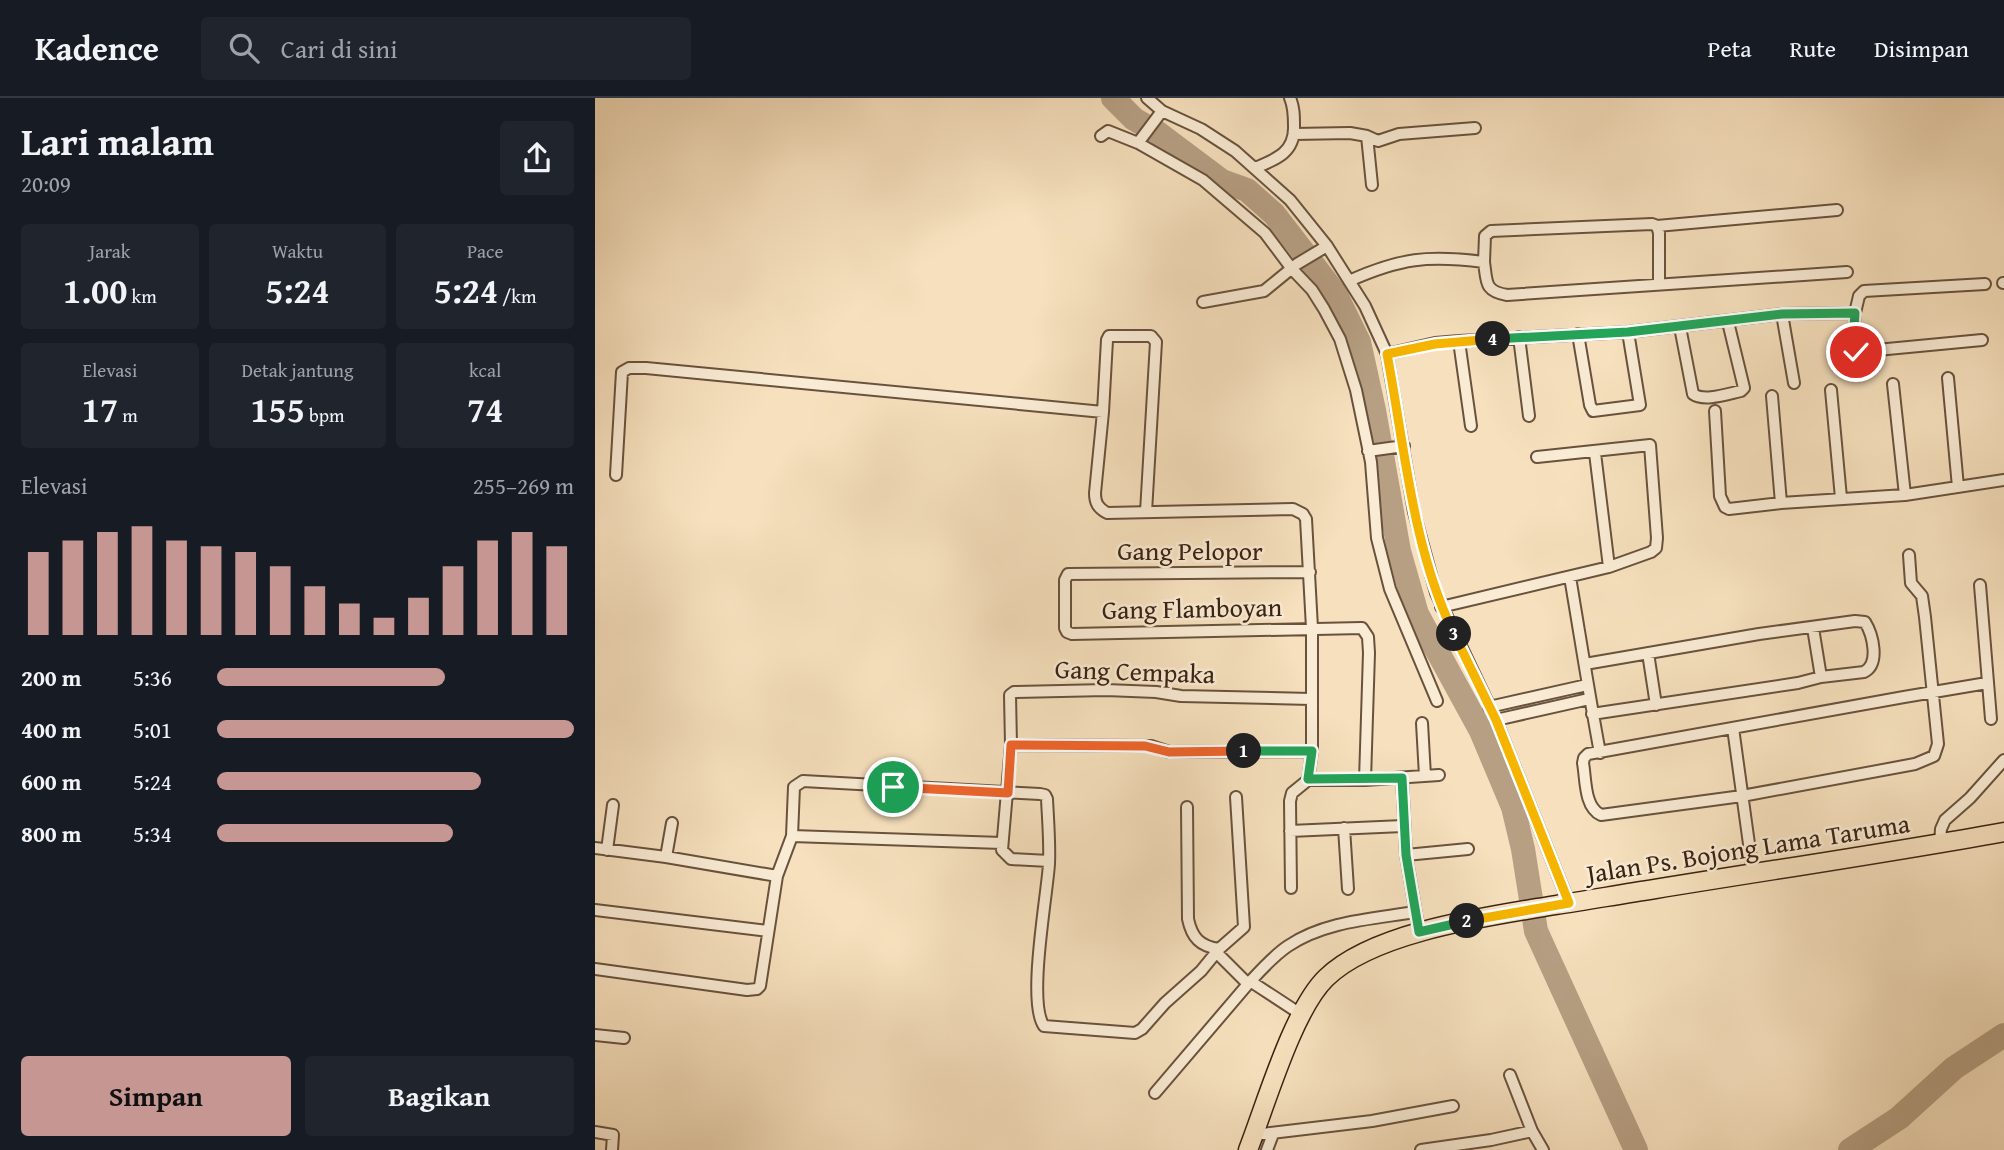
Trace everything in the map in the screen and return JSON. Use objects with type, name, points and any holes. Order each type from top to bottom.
[{"type":"main road","name":"Jalan Ps. Bojong Lama Taruma","points":[[1251,1143],[1302,1015],[1314,992],[1327,977],[1346,963],[1419,932],[1514,912],[2004,832]]},
{"type":"street","points":[[1147,98],[1159,116],[1201,129],[1235,151],[1290,200],[1322,249],[1366,306],[1387,354],[1398,446],[1441,607],[1496,720],[1564,904]]},
{"type":"street","points":[[1255,168],[1286,153],[1291,145],[1294,112],[1290,98]]},
{"type":"street","points":[[1140,140],[1159,116]]},
{"type":"street","points":[[1294,134],[1350,133],[1378,141],[1399,134],[1475,128]]},
{"type":"street","points":[[1101,136],[1108,131],[1140,140],[1203,180],[1265,233],[1312,290],[1340,340],[1356,390],[1371,450],[1377,538],[1387,577],[1437,701]]},
{"type":"street","points":[[1367,136],[1372,185]]},
{"type":"street","points":[[1837,210],[1657,226],[1652,224],[1491,232],[1485,236],[1487,286],[1495,293],[1507,295],[1847,272]]},
{"type":"street","points":[[1657,226],[1659,284]]},
{"type":"street","points":[[1203,302],[1264,291],[1322,249]]},
{"type":"street","points":[[1349,281],[1379,267],[1414,260],[1443,257],[1484,262]]},
{"type":"street","points":[[1982,340],[1856,352],[1853,340],[1855,313],[1859,296],[1864,291],[1985,284]]},
{"type":"street","points":[[1387,354],[1459,341],[1628,332],[1782,314],[1855,313]]},
{"type":"street","points":[[1782,314],[1794,383]]},
{"type":"street","points":[[1681,327],[1693,394],[1697,398],[1707,397],[1734,393],[1744,388],[1728,322]]},
{"type":"street","points":[[1578,334],[1590,405],[1594,411],[1640,405],[1628,332]]},
{"type":"street","points":[[1146,512],[1155,338],[1109,336],[1105,356],[1095,493],[1097,506],[1107,513],[1293,509],[1303,514],[1306,519],[1312,628],[1312,751],[1308,779]]},
{"type":"street","points":[[1519,337],[1529,416]]},
{"type":"street","points":[[1459,341],[1471,426]]},
{"type":"street","points":[[616,475],[622,372],[629,368],[1103,412]]},
{"type":"street","points":[[1948,378],[1958,487]]},
{"type":"street","points":[[1893,384],[1905,495]]},
{"type":"street","points":[[1831,390],[1841,498]]},
{"type":"street","points":[[1772,396],[1781,503]]},
{"type":"street","points":[[1715,411],[1720,496],[1725,507],[1729,509],[1905,495],[2004,480]]},
{"type":"street","points":[[1371,450],[1398,446]]},
{"type":"street","points":[[1441,607],[1609,568],[1651,552],[1658,545],[1651,446],[1537,457]]},
{"type":"street","points":[[1595,453],[1609,568]]},
{"type":"street","points":[[1909,555],[1911,583],[1922,596],[1931,692],[1938,744],[1936,753],[1929,760],[1742,796],[1597,814],[1589,801],[1583,763],[1585,756],[1733,727],[1931,692],[1987,683]]},
{"type":"street","name":"Gang Pelopor","points":[[1072,634],[1065,628],[1065,577],[1071,574],[1310,572]]},
{"type":"street","points":[[1570,577],[1585,664],[1588,699],[1600,753]]},
{"type":"street","points":[[1980,584],[1991,719]]},
{"type":"street","points":[[1585,664],[1759,634],[1861,621],[1865,622],[1871,632],[1873,663],[1871,668],[1864,672],[1593,714]]},
{"type":"street","name":"Gang Flamboyan","points":[[1072,634],[1362,628],[1368,637],[1365,780]]},
{"type":"street","points":[[1813,628],[1821,677]]},
{"type":"street","points":[[1647,653],[1656,705]]},
{"type":"street","points":[[1489,707],[1587,685]]},
{"type":"street","name":"Gang Cempaka","points":[[1011,745],[1010,695],[1020,690],[1156,692],[1181,696],[1311,699]]},
{"type":"street","points":[[1496,720],[1588,699]]},
{"type":"street","points":[[1422,723],[1425,776]]},
{"type":"street","points":[[1733,727],[1753,873]]},
{"type":"street","points":[[1049,861],[1011,859],[1005,855],[1002,843],[1011,745],[1151,746],[1169,752],[1312,751]]},
{"type":"street","points":[[1940,844],[1945,820],[1970,798],[2004,760]]},
{"type":"street","points":[[1291,888],[1291,793],[1308,779],[1365,780],[1439,775]]},
{"type":"street","points":[[1402,778],[1406,855],[1419,932]]},
{"type":"street","points":[[595,969],[757,989],[762,983],[778,876],[792,836],[794,787],[803,781],[1045,795],[1049,861],[1038,961],[1038,1012],[1044,1026],[1137,1032],[1244,927],[1236,797]]},
{"type":"street","points":[[613,805],[601,849],[778,876]]},
{"type":"street","points":[[1187,807],[1190,930],[1199,942],[1217,951],[1249,983],[1302,1015]]},
{"type":"street","points":[[666,857],[672,823]]},
{"type":"street","points":[[1290,831],[1403,826]]},
{"type":"street","points":[[1344,828],[1348,889]]},
{"type":"street","points":[[792,836],[1002,843]]},
{"type":"street","points":[[1406,855],[1468,849]]},
{"type":"street","points":[[595,910],[768,930]]},
{"type":"street","points":[[1155,1093],[1249,983],[1287,947],[1315,932],[1415,912]]},
{"type":"street","points":[[595,1035],[624,1038]]},
{"type":"street","points":[[1510,1075],[1532,1131],[1543,1150]]},
{"type":"street","points":[[1251,1143],[1273,1133],[1400,1117],[1453,1106]]},
{"type":"street","points":[[1422,1150],[1490,1145],[1532,1131]]},
{"type":"street","points":[[595,1132],[613,1135],[612,1150]]},
{"type":"street","points":[[1268,1150],[1273,1133]]},
{"type":"waterway","points":[[1113,98],[1134,119],[1158,133],[1222,181],[1247,190],[1274,214],[1335,293],[1359,342],[1399,551],[1417,614],[1481,731],[1513,807],[1523,849],[1536,931],[1636,1150]]},
{"type":"waterway","points":[[1850,1150],[1899,1118],[1954,1068],[2004,1035]]},
{"type":"route","points":[[893,787],[1008,793],[1011,745],[1151,746],[1169,752],[1312,751],[1308,779],[1402,778],[1406,855],[1419,932],[1569,903],[1496,720],[1436,593],[1414,512],[1387,354],[1459,341],[1628,332],[1782,314],[1855,313],[1853,340],[1856,352]]}]
